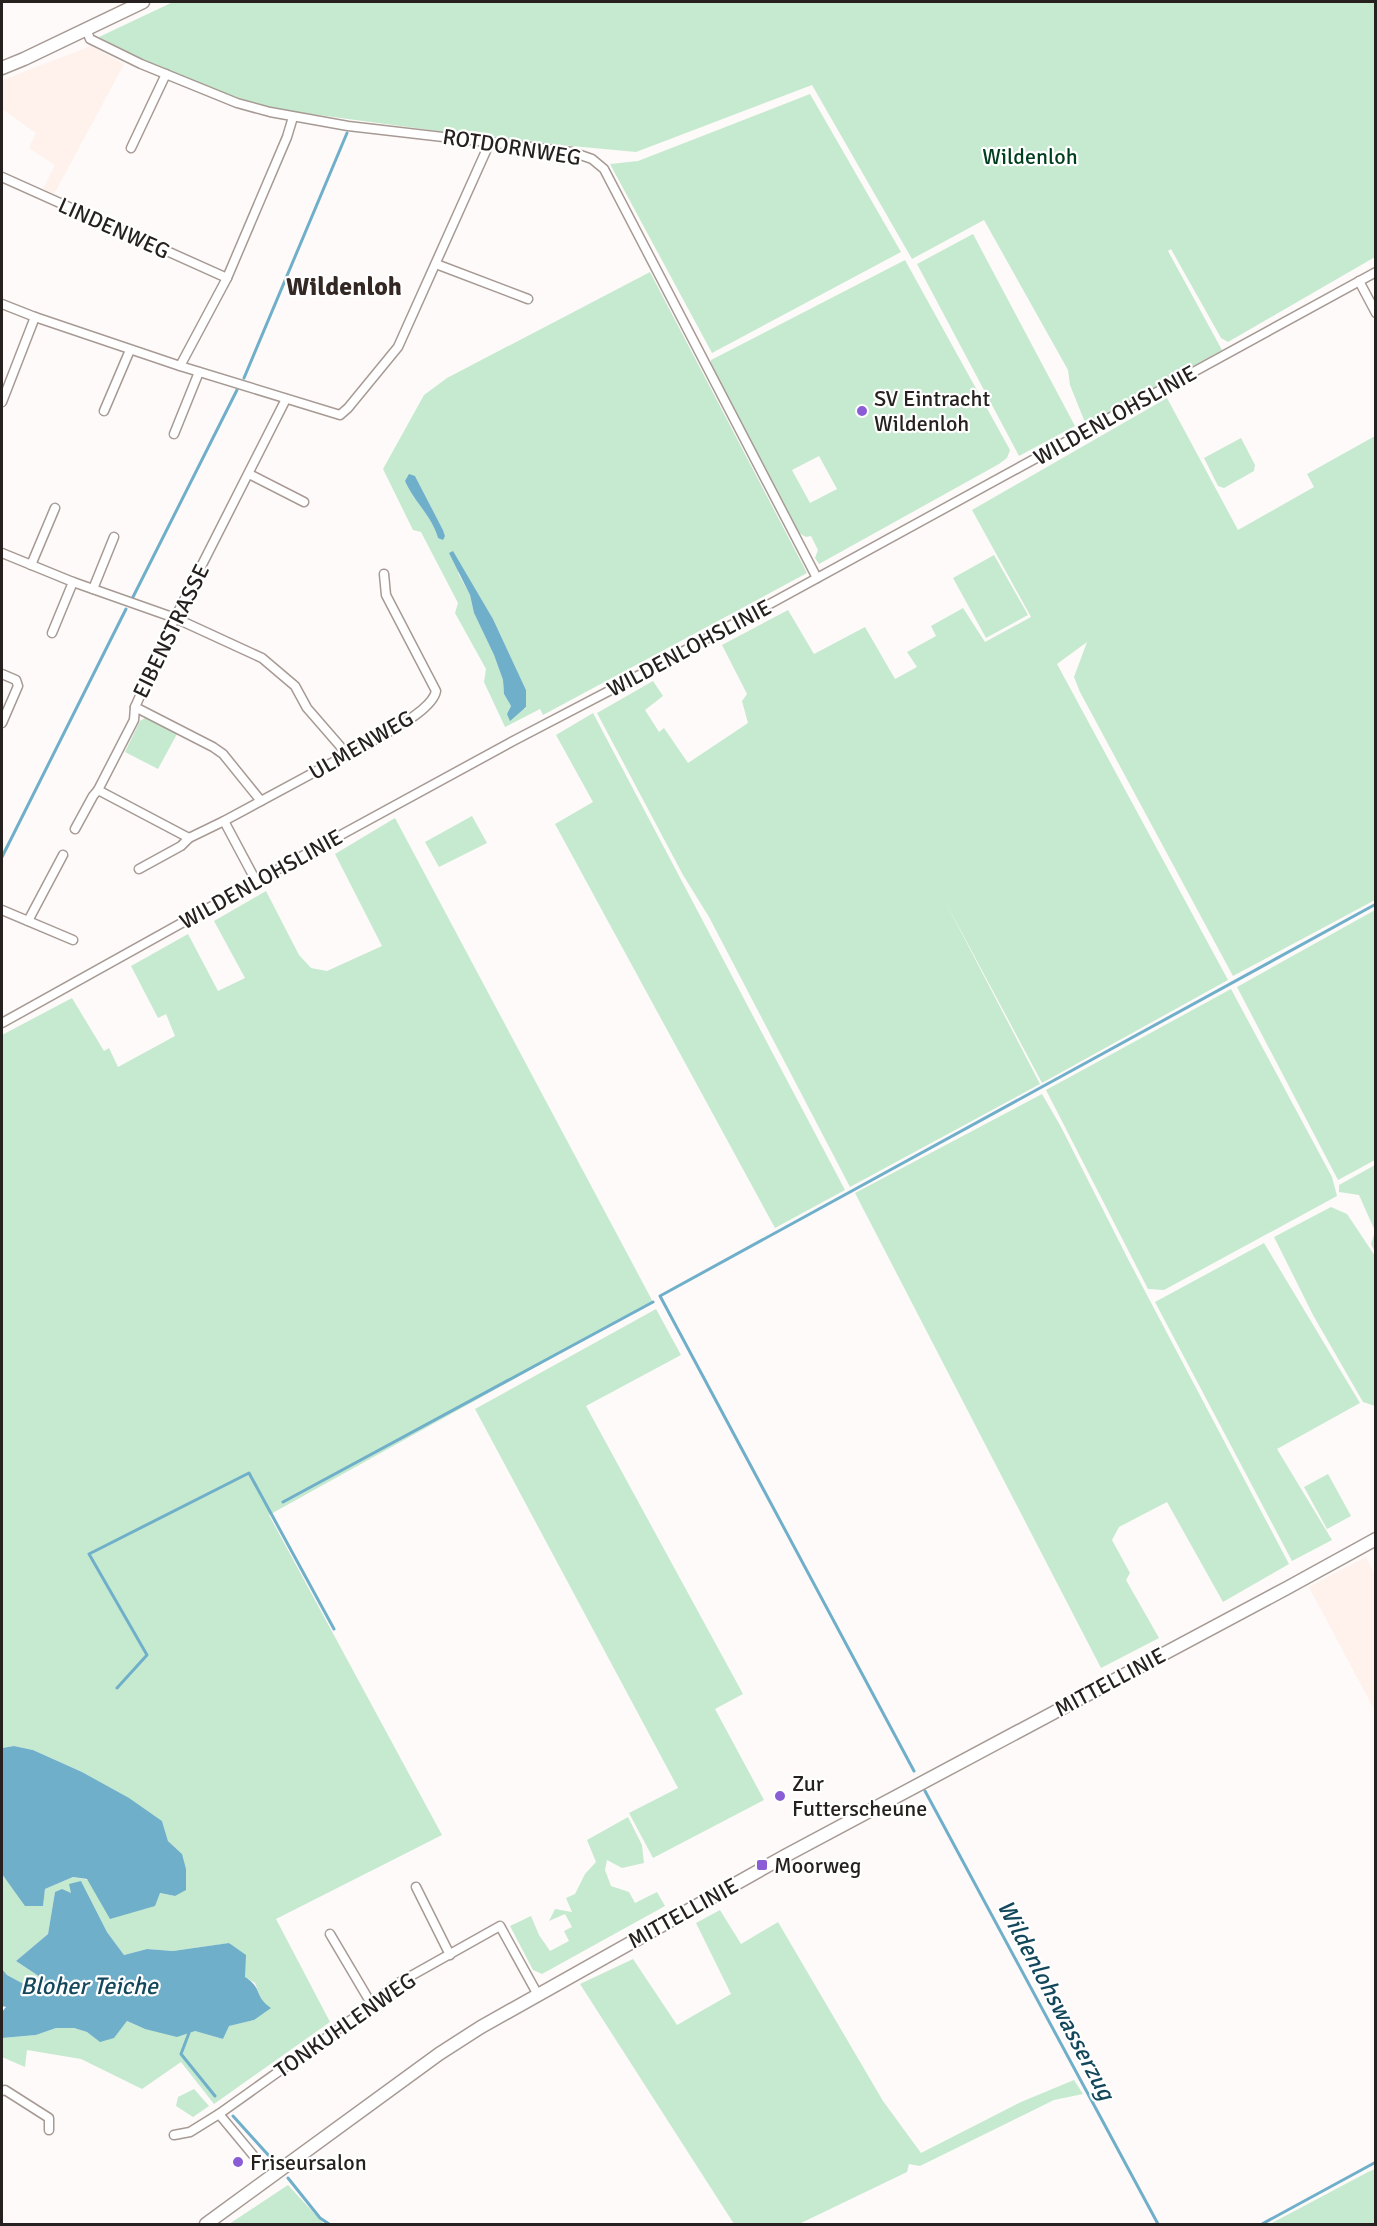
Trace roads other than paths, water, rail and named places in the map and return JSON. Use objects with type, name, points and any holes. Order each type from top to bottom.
[{"type":"street","points":[[2,68],[143,2]]},
{"type":"street","name":"ROTDORNWEG","points":[[86,29],[90,39],[141,64],[237,103],[292,117],[572,152],[592,159],[603,169],[817,578]]},
{"type":"street","points":[[131,148],[166,74]]},
{"type":"street","points":[[180,366],[227,278],[287,137],[292,117]]},
{"type":"street","points":[[2,304],[130,350],[340,415],[398,347],[490,142]]},
{"type":"street","name":"LINDENWEG","points":[[2,177],[227,278]]},
{"type":"street","points":[[436,264],[528,299]]},
{"type":"street","name":"WILDENLOHSLINIE","points":[[2,1023],[256,881],[1376,272]]},
{"type":"street","points":[[1359,281],[1376,313]]},
{"type":"street","points":[[2,402],[35,317]]},
{"type":"street","points":[[104,411],[130,350]]},
{"type":"street","points":[[174,434],[199,372]]},
{"type":"street","name":"EIBENSTRASSE","points":[[75,829],[134,720],[135,707],[175,618],[286,399]]},
{"type":"street","points":[[249,474],[304,502]]},
{"type":"street","points":[[31,565],[55,508]]},
{"type":"street","points":[[93,589],[114,537]]},
{"type":"street","points":[[2,553],[73,582],[175,618],[262,658],[295,686],[307,708],[340,746],[345,756]]},
{"type":"street","name":"ULMENWEG","points":[[224,820],[408,721],[435,697],[436,691],[386,595],[384,574]]},
{"type":"street","points":[[52,633],[73,582]]},
{"type":"street","points":[[2,674],[16,680],[18,686],[2,723]]},
{"type":"street","points":[[135,707],[223,753],[261,801]]},
{"type":"street","points":[[98,790],[189,838]]},
{"type":"street","points":[[140,869],[181,846],[189,838],[224,820],[256,881]]},
{"type":"street","points":[[28,921],[63,855]]},
{"type":"street","points":[[2,910],[73,940]]},
{"type":"street","name":"MITTELLINIE","points":[[206,2224],[439,2054],[538,1995],[785,1856],[1376,1539]]},
{"type":"street","points":[[416,1887],[450,1955]]},
{"type":"street","name":"TONKUHLENWEG","points":[[174,2135],[190,2132],[219,2114],[372,2005],[393,1986],[500,1926],[538,1995]]},
{"type":"street","points":[[330,1934],[372,2005]]},
{"type":"street","points":[[2,2091],[5,2090],[48,2118],[49,2130]]},
{"type":"street","points":[[219,2114],[253,2155]]},
{"type":"water","points":[[409,474],[415,476],[443,530],[445,536],[443,540],[438,538],[432,523],[409,489],[405,481]]},
{"type":"water","points":[[453,551],[493,619],[526,690],[526,707],[510,721],[507,714],[511,706],[504,694],[503,680],[474,613],[470,595],[449,553]]},
{"type":"water","name":"Bloher Teiche","points":[[14,1746],[33,1750],[82,1772],[129,1798],[162,1821],[168,1841],[182,1854],[186,1869],[186,1890],[175,1896],[160,1893],[155,1906],[110,1919],[87,1879],[73,1877],[45,1889],[43,1906],[25,1906],[2,1874],[2,1748]]},
{"type":"water","name":"Bloher Teiche","points":[[81,1881],[107,1932],[124,1955],[147,1949],[173,1951],[229,1943],[246,1955],[245,1977],[251,1981],[262,2000],[271,2008],[254,2020],[229,2026],[223,2039],[195,2031],[177,2037],[145,2029],[127,2021],[114,2038],[100,2042],[87,2032],[74,2028],[56,2028],[36,2035],[2,2038],[2,2012],[6,2007],[2,2006],[2,1969],[7,1975],[31,1988],[43,1979],[16,1961],[48,1934],[55,1892],[62,1889],[71,1893],[69,1884]]},
{"type":"waterway","name":"Wildenlohswasserzug","points":[[244,378],[347,133]]},
{"type":"waterway","name":"Wildenlohswasserzug","points":[[133,597],[237,390]]},
{"type":"waterway","name":"Wildenlohswasserzug","points":[[2,857],[126,609]]},
{"type":"waterway","points":[[914,1771],[660,1296],[1376,904]]},
{"type":"waterway","points":[[283,1502],[653,1302]]},
{"type":"waterway","points":[[117,1688],[147,1655],[89,1554],[249,1473],[334,1629]]},
{"type":"waterway","name":"Wildenlohswasserzug","points":[[925,1791],[1158,2224]]},
{"type":"waterway","points":[[189,2033],[181,2054],[215,2096]]},
{"type":"waterway","points":[[233,2116],[270,2157]]},
{"type":"waterway","points":[[1262,2224],[1376,2162]]},
{"type":"waterway","points":[[288,2178],[320,2218],[329,2224]]},
{"type":"place","name":"SV Eintracht Wildenloh","points":[[862,411]]},
{"type":"place","name":"Zur Futterscheune","points":[[780,1796]]},
{"type":"place","name":"Moorweg","points":[[762,1865]]},
{"type":"place","name":"Friseursalon","points":[[238,2162]]},
{"type":"district","name":"Wildenloh","points":[[344,287]]}]
